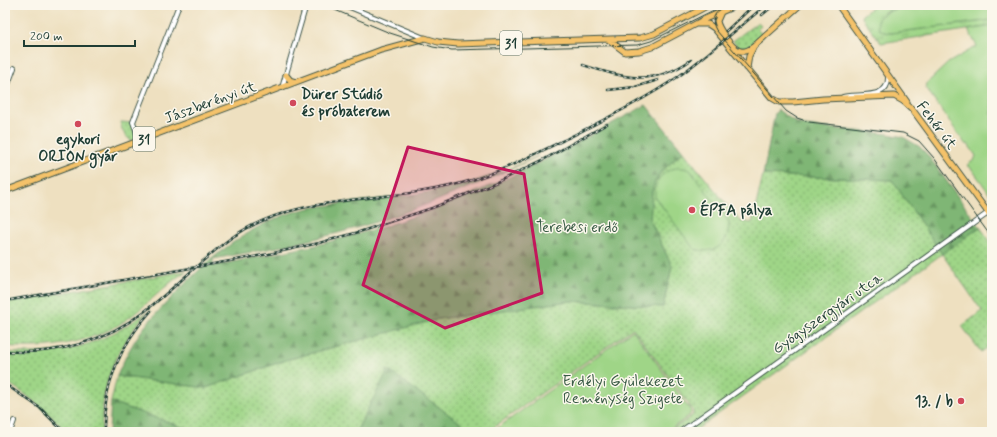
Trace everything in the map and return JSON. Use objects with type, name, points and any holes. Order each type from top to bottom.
[{"type":"main road","name":"31","points":[[425,38],[438,42],[458,44],[630,38],[654,34],[709,5]]},
{"type":"main road","points":[[607,39],[622,50],[633,52],[652,47],[737,5]]},
{"type":"main road","points":[[721,12],[718,17],[718,25],[736,50],[746,51],[753,47],[800,5]]},
{"type":"main road","points":[[838,5],[912,109]]},
{"type":"main road","name":"Fehér út","points":[[696,24],[708,24],[714,28],[772,98],[779,102],[894,96],[903,101],[912,109],[992,218]]},
{"type":"main road","name":"Jászberényi út","points":[[5,191],[381,50],[425,38]]},
{"type":"main road","points":[[622,50],[621,45],[623,42],[630,38]]},
{"type":"main road","points":[[747,68],[749,56],[753,47]]},
{"type":"main road","points":[[286,75],[290,80],[296,82]]},
{"type":"street","points":[[140,140],[133,122],[178,5]]},
{"type":"street","points":[[282,88],[306,5]]},
{"type":"street","points":[[345,5],[425,38]]},
{"type":"street","points":[[843,5],[845,15]]},
{"type":"street","points":[[5,92],[14,68]]},
{"type":"street","name":"Fehér út","points":[[837,98],[848,95],[879,93],[885,89],[888,84],[888,76]]},
{"type":"street","name":"Gyógyszergyári utca","points":[[680,432],[988,213]]},
{"type":"street","points":[[10,432],[14,421]]},
{"type":"highlighted area","points":[[408,147],[524,174],[542,293],[445,328],[363,285]]},
{"type":"green space","points":[[875,5],[931,5],[884,12],[880,30],[884,32],[891,33],[992,20],[992,26],[881,43],[861,16]]},
{"type":"green space","points":[[931,5],[992,5],[992,20],[891,33],[880,30],[878,26],[878,19],[882,15],[895,9]]},
{"type":"green space","points":[[758,22],[761,25],[757,29],[762,34],[762,37],[748,46],[738,47],[733,41]]},
{"type":"green space","points":[[992,26],[992,197],[971,168],[967,165],[974,160],[976,156],[968,144],[966,145],[926,88],[927,83],[948,63],[977,46],[968,30]]},
{"type":"green space","name":"Terebesi erdő","points":[[646,105],[683,151],[660,173],[652,191],[650,220],[672,266],[663,307],[570,301],[438,319],[286,360],[206,388],[117,376],[129,351],[142,331],[185,283],[213,257],[228,246],[244,235],[278,217],[307,208],[418,194],[461,185],[499,173],[538,156],[486,180],[434,202],[380,221],[312,240],[213,259],[213,266],[317,245],[380,228],[438,208],[497,183],[541,162]]},
{"type":"green space","points":[[778,110],[795,122],[806,126],[888,134],[903,137],[920,147],[927,154],[980,227],[942,254],[892,180],[763,175],[775,113]]},
{"type":"green space","points":[[121,122],[133,123],[136,135],[132,141],[121,128]]},
{"type":"green space","points":[[683,151],[740,221],[752,223],[763,175],[892,180],[942,253],[980,227],[992,244],[992,348],[990,346],[981,352],[962,326],[982,311],[942,254],[693,432],[669,432],[693,415],[693,410],[633,328],[487,432],[473,432],[388,371],[356,432],[196,432],[111,402],[117,376],[206,388],[286,360],[438,319],[570,301],[663,307],[672,266],[650,220],[652,191],[660,173]]},
{"type":"green space","name":"ÉPFA pálya","points":[[675,168],[690,170],[729,222],[726,237],[719,246],[714,249],[702,251],[694,249],[655,197],[659,179],[662,175]]},
{"type":"green space","points":[[186,271],[116,327],[86,339],[70,343],[37,347],[5,346],[5,303]]},
{"type":"green space","points":[[147,312],[127,340],[112,368],[107,382],[104,398],[102,432],[67,432],[38,405],[5,381],[5,352],[44,352],[80,346],[114,333]]},
{"type":"green space","name":"Erdélyi Gyülekezet Reménység Szigete","points":[[633,330],[691,411],[690,415],[667,432],[492,432]]},
{"type":"green space","points":[[388,370],[473,432],[356,432]]},
{"type":"green space","points":[[111,402],[196,432],[109,432]]},
{"type":"tram line","points":[[323,5],[390,33],[433,47],[452,50],[637,45],[651,41],[724,5]]},
{"type":"tram line","points":[[721,9],[716,13],[713,21],[716,30],[786,111],[797,118],[809,122],[903,133],[919,141],[934,158],[992,238]]},
{"type":"railway","points":[[726,31],[754,5]]},
{"type":"railway","points":[[5,351],[24,352],[61,348],[79,344],[114,331],[145,311],[209,255],[231,238],[257,223],[314,205],[403,194],[462,183],[516,163],[610,116],[666,85],[701,59],[766,5]]},
{"type":"railway","points":[[762,15],[774,5]]},
{"type":"railway","points":[[583,65],[612,74],[638,78],[663,74],[691,60]]},
{"type":"railway","points":[[608,90],[635,87],[658,80]]},
{"type":"railway","points":[[5,301],[269,254],[359,232],[432,208],[497,182],[543,160],[607,124]]},
{"type":"railway","points":[[104,432],[104,415],[110,382],[122,352],[130,338],[151,311]]},
{"type":"railway","points":[[5,384],[40,408],[64,432]]},
{"type":"place","name":"Dürer Stúdió és próbaterem","points":[[293,103]]},
{"type":"place","name":"egykori ORION gyár","points":[[78,124]]},
{"type":"place","name":"ÉPFA pálya","points":[[692,210]]},
{"type":"place","name":"13. / b","points":[[961,401]]}]
